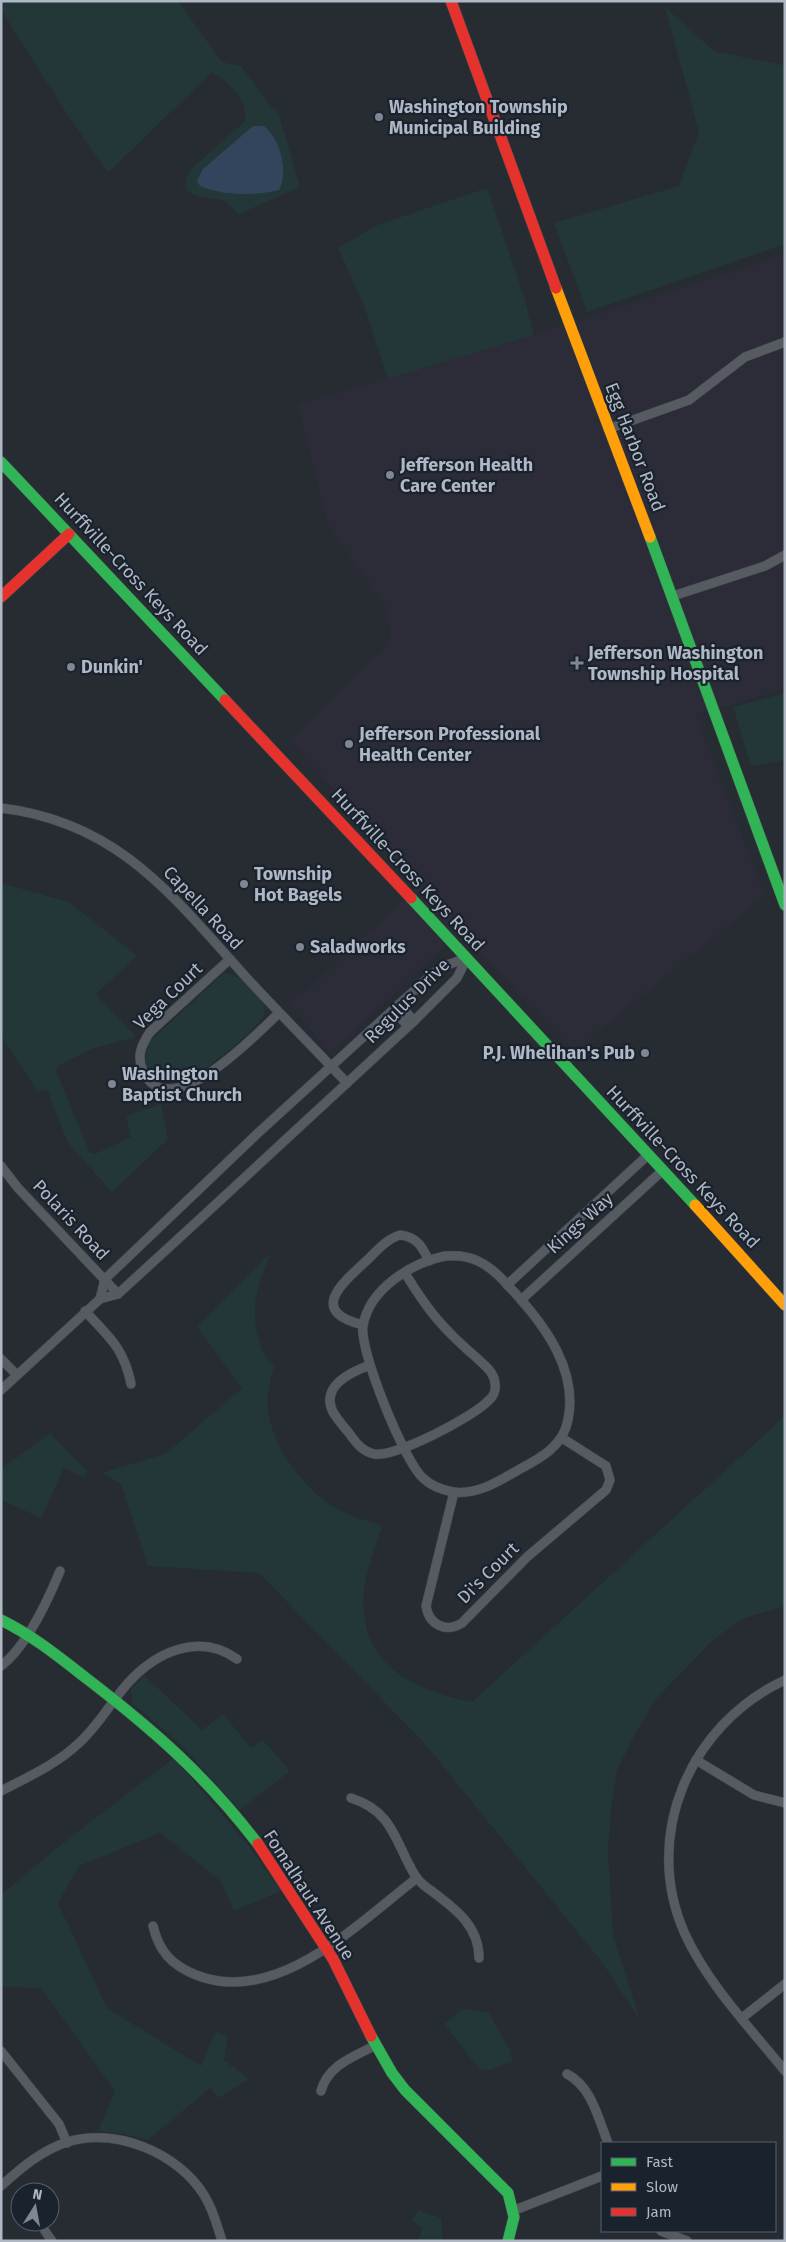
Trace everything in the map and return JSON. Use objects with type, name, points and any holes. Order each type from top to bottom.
[{"type":"main road","name":"Egg Harbor Road","points":[[451,1],[608,429],[673,596],[785,905]]},
{"type":"main road","name":"Hurffville-Cross Keys Road","points":[[1,462],[467,958],[662,1171],[717,1227],[785,1305]]},
{"type":"main road","points":[[1,598],[69,534]]},
{"type":"main road","name":"Fomalhaut Avenue","points":[[1,1620],[26,1635],[115,1700],[174,1748],[223,1803],[282,1880],[326,1947],[391,2071],[412,2100],[502,2186],[508,2193],[515,2210]]},
{"type":"main road","points":[[508,2241],[513,2230],[515,2210]]},
{"type":"street","points":[[608,429],[689,400],[745,356],[785,342]]},
{"type":"street","points":[[673,596],[765,566],[785,555]]},
{"type":"street","name":"Capella Road","points":[[1,808],[29,813],[67,824],[120,852],[167,890],[279,1013],[347,1083]]},
{"type":"street","name":"Regulus Drive","points":[[104,1279],[331,1066],[441,967],[467,958]]},
{"type":"street","name":"Regulus Drive","points":[[118,1294],[411,1023],[457,978],[467,958]]},
{"type":"street","name":"Vega Court","points":[[230,959],[150,1032],[143,1042],[139,1054],[140,1065],[150,1082],[161,1088],[171,1090],[180,1088],[203,1077],[227,1061],[279,1013]]},
{"type":"street","points":[[396,1007],[411,1023]]},
{"type":"street","name":"Kings Way","points":[[507,1285],[648,1155]]},
{"type":"street","name":"Polaris Road","points":[[1,1166],[18,1188],[118,1294]]},
{"type":"street","name":"Kings Way","points":[[521,1300],[662,1171]]},
{"type":"street","points":[[363,1325],[345,1320],[335,1310],[334,1298],[341,1284],[388,1242],[400,1234],[419,1242],[429,1261]]},
{"type":"street","points":[[454,1256],[474,1260],[491,1269],[507,1285],[547,1333],[564,1367],[570,1406],[562,1438],[540,1458],[489,1486],[472,1492],[454,1492],[438,1487],[423,1479],[403,1448],[370,1365],[363,1342],[363,1325],[369,1308],[378,1295],[405,1273],[429,1261],[454,1256]]},
{"type":"street","points":[[370,1365],[354,1371],[339,1380],[332,1392],[333,1412],[358,1445],[366,1452],[380,1455],[431,1436],[482,1406],[492,1397],[496,1387],[489,1369],[437,1321],[405,1273]]},
{"type":"street","points":[[100,1298],[104,1279]]},
{"type":"street","points":[[1,1390],[100,1298],[118,1294]]},
{"type":"street","points":[[85,1311],[119,1348],[127,1365],[131,1384]]},
{"type":"street","points":[[1,1359],[17,1375]]},
{"type":"street","name":"Di's Court","points":[[454,1492],[426,1606],[430,1619],[441,1627],[448,1628],[462,1623],[527,1557],[606,1490],[610,1480],[606,1466],[562,1438]]},
{"type":"street","points":[[1,1666],[14,1655],[52,1591],[60,1571]]},
{"type":"street","points":[[1,1791],[66,1754],[89,1733],[137,1674],[158,1658],[181,1648],[194,1646],[219,1649],[236,1659]]},
{"type":"street","points":[[785,1680],[759,1693],[732,1714],[712,1735],[696,1760],[681,1789],[673,1816],[669,1862],[671,1885],[680,1921],[694,1952],[742,2018],[785,2071]]},
{"type":"street","points":[[696,1760],[754,1795],[785,1803]]},
{"type":"street","points":[[351,1798],[367,1804],[383,1816],[393,1828],[417,1878],[467,1922],[479,1946],[479,1958]]},
{"type":"street","points":[[153,1926],[161,1950],[168,1959],[188,1972],[213,1980],[249,1981],[275,1975],[300,1964],[326,1947],[417,1878]]},
{"type":"street","points":[[742,2018],[785,1984]]},
{"type":"street","points":[[321,2091],[324,2079],[330,2070],[376,2045]]},
{"type":"street","points":[[1,2051],[60,2124],[67,2142]]},
{"type":"street","points":[[567,2074],[581,2084],[587,2092],[608,2142]]},
{"type":"street","points":[[1,2186],[32,2159],[67,2142],[81,2139],[106,2139],[144,2147],[165,2157],[188,2175],[205,2196],[222,2241]]},
{"type":"street","points":[[515,2210],[601,2176]]},
{"type":"street","points":[[664,2232],[691,2240]]},
{"type":"shaded area","points":[[1,1],[178,1],[222,62],[241,66],[270,105],[278,112],[300,187],[239,214],[224,201],[202,197],[189,192],[186,187],[186,180],[190,170],[245,121],[243,105],[236,92],[212,72],[108,173],[69,117],[1,10]]},
{"type":"shaded area","points":[[665,7],[714,51],[783,65],[785,69],[785,244],[587,312],[554,223],[679,186],[699,132]]},
{"type":"shaded area","points":[[487,188],[524,296],[534,335],[388,379],[364,305],[338,248],[377,225]]},
{"type":"shaded area","name":"Jefferson Washington Township Hospital","points":[[785,255],[785,689],[696,715],[765,896],[574,1051],[460,933],[330,1053],[288,1002],[307,990],[417,886],[290,739],[388,645],[390,639],[387,609],[327,524],[297,404],[422,369]]},
{"type":"shaded area","points":[[785,693],[785,760],[751,766],[733,707]]},
{"type":"shaded area","points":[[1,883],[69,902],[137,956],[96,994],[136,1037],[91,1049],[58,1066],[56,1071],[90,1153],[95,1154],[131,1137],[126,1116],[161,1104],[168,1139],[112,1192],[68,1143],[47,1089],[38,1092],[1,1035]]},
{"type":"shaded area","points":[[224,973],[230,973],[242,979],[253,990],[265,1006],[264,1016],[243,1038],[210,1065],[176,1081],[161,1080],[150,1072],[147,1065],[146,1054],[149,1042]]},
{"type":"shaded area","points":[[271,1252],[258,1287],[255,1319],[260,1344],[267,1359],[274,1366],[268,1390],[268,1409],[277,1441],[296,1472],[320,1497],[344,1512],[382,1525],[365,1584],[364,1611],[368,1633],[377,1651],[390,1667],[407,1679],[448,1696],[472,1702],[785,1416],[785,1606],[742,1619],[713,1640],[656,1699],[635,1734],[617,1770],[611,1808],[608,1851],[613,1935],[640,2020],[601,1961],[425,1744],[259,1573],[148,1566],[121,1484],[102,1473],[167,1453],[242,1388],[197,1327]]},
{"type":"shaded area","points":[[50,1433],[87,1471],[83,1477],[64,1468],[41,1518],[1,1500],[1,1469]]},
{"type":"shaded area","points":[[144,1675],[202,1730],[223,1714],[251,1748],[263,1740],[290,1771],[240,1810],[180,1744],[132,1703],[131,1689]]},
{"type":"shaded area","points":[[174,1758],[249,1846],[281,1891],[234,1911],[220,1880],[160,1833],[79,1866],[58,1903],[107,2008],[201,2066],[215,2032],[228,2036],[224,2060],[249,2079],[219,2098],[210,2088],[148,2140],[98,2131],[115,2091],[41,1988],[1,1987],[1,1895],[59,1846]]},
{"type":"shaded area","points":[[463,2009],[489,2013],[510,2050],[512,2061],[488,2071],[479,2069],[444,2024]]},
{"type":"shaded area","points":[[419,2210],[441,2218],[443,2241],[417,2240],[423,2229],[412,2220]]},
{"type":"water","points":[[253,126],[264,126],[270,131],[278,147],[283,165],[282,183],[279,190],[240,194],[219,192],[200,186],[197,181],[203,169]]},
{"type":"traffic: fast","points":[[1,462],[225,700]]},
{"type":"traffic: fast","points":[[650,537],[785,905]]},
{"type":"traffic: fast","points":[[411,898],[695,1205]]},
{"type":"traffic: fast","points":[[1,1620],[24,1632],[55,1654],[157,1736],[218,1796],[258,1844]]},
{"type":"traffic: fast","points":[[371,2036],[392,2073],[405,2090],[508,2193],[514,2217],[508,2241]]},
{"type":"traffic: slow","points":[[556,288],[650,537]]},
{"type":"traffic: slow","points":[[695,1205],[785,1305]]},
{"type":"traffic: jam","points":[[451,1],[556,288]]},
{"type":"traffic: jam","points":[[1,597],[69,534]]},
{"type":"traffic: jam","points":[[225,700],[411,898]]},
{"type":"traffic: jam","points":[[258,1844],[333,1959],[371,2036]]},
{"type":"place","name":"Washington Township Municipal Building","points":[[379,117]]},
{"type":"place","name":"Jefferson Health Care Center","points":[[390,475]]},
{"type":"place","name":"Jefferson Washington Township Hospital","points":[[577,663]]},
{"type":"place","name":"Dunkin'","points":[[71,667]]},
{"type":"place","name":"Jefferson Professional Health Center","points":[[349,744]]},
{"type":"place","name":"Township Hot Bagels","points":[[244,884]]},
{"type":"place","name":"Saladworks","points":[[300,947]]},
{"type":"place","name":"P.J. Whelihan's Pub","points":[[645,1053]]},
{"type":"place","name":"Washington Baptist Church","points":[[112,1084]]}]
